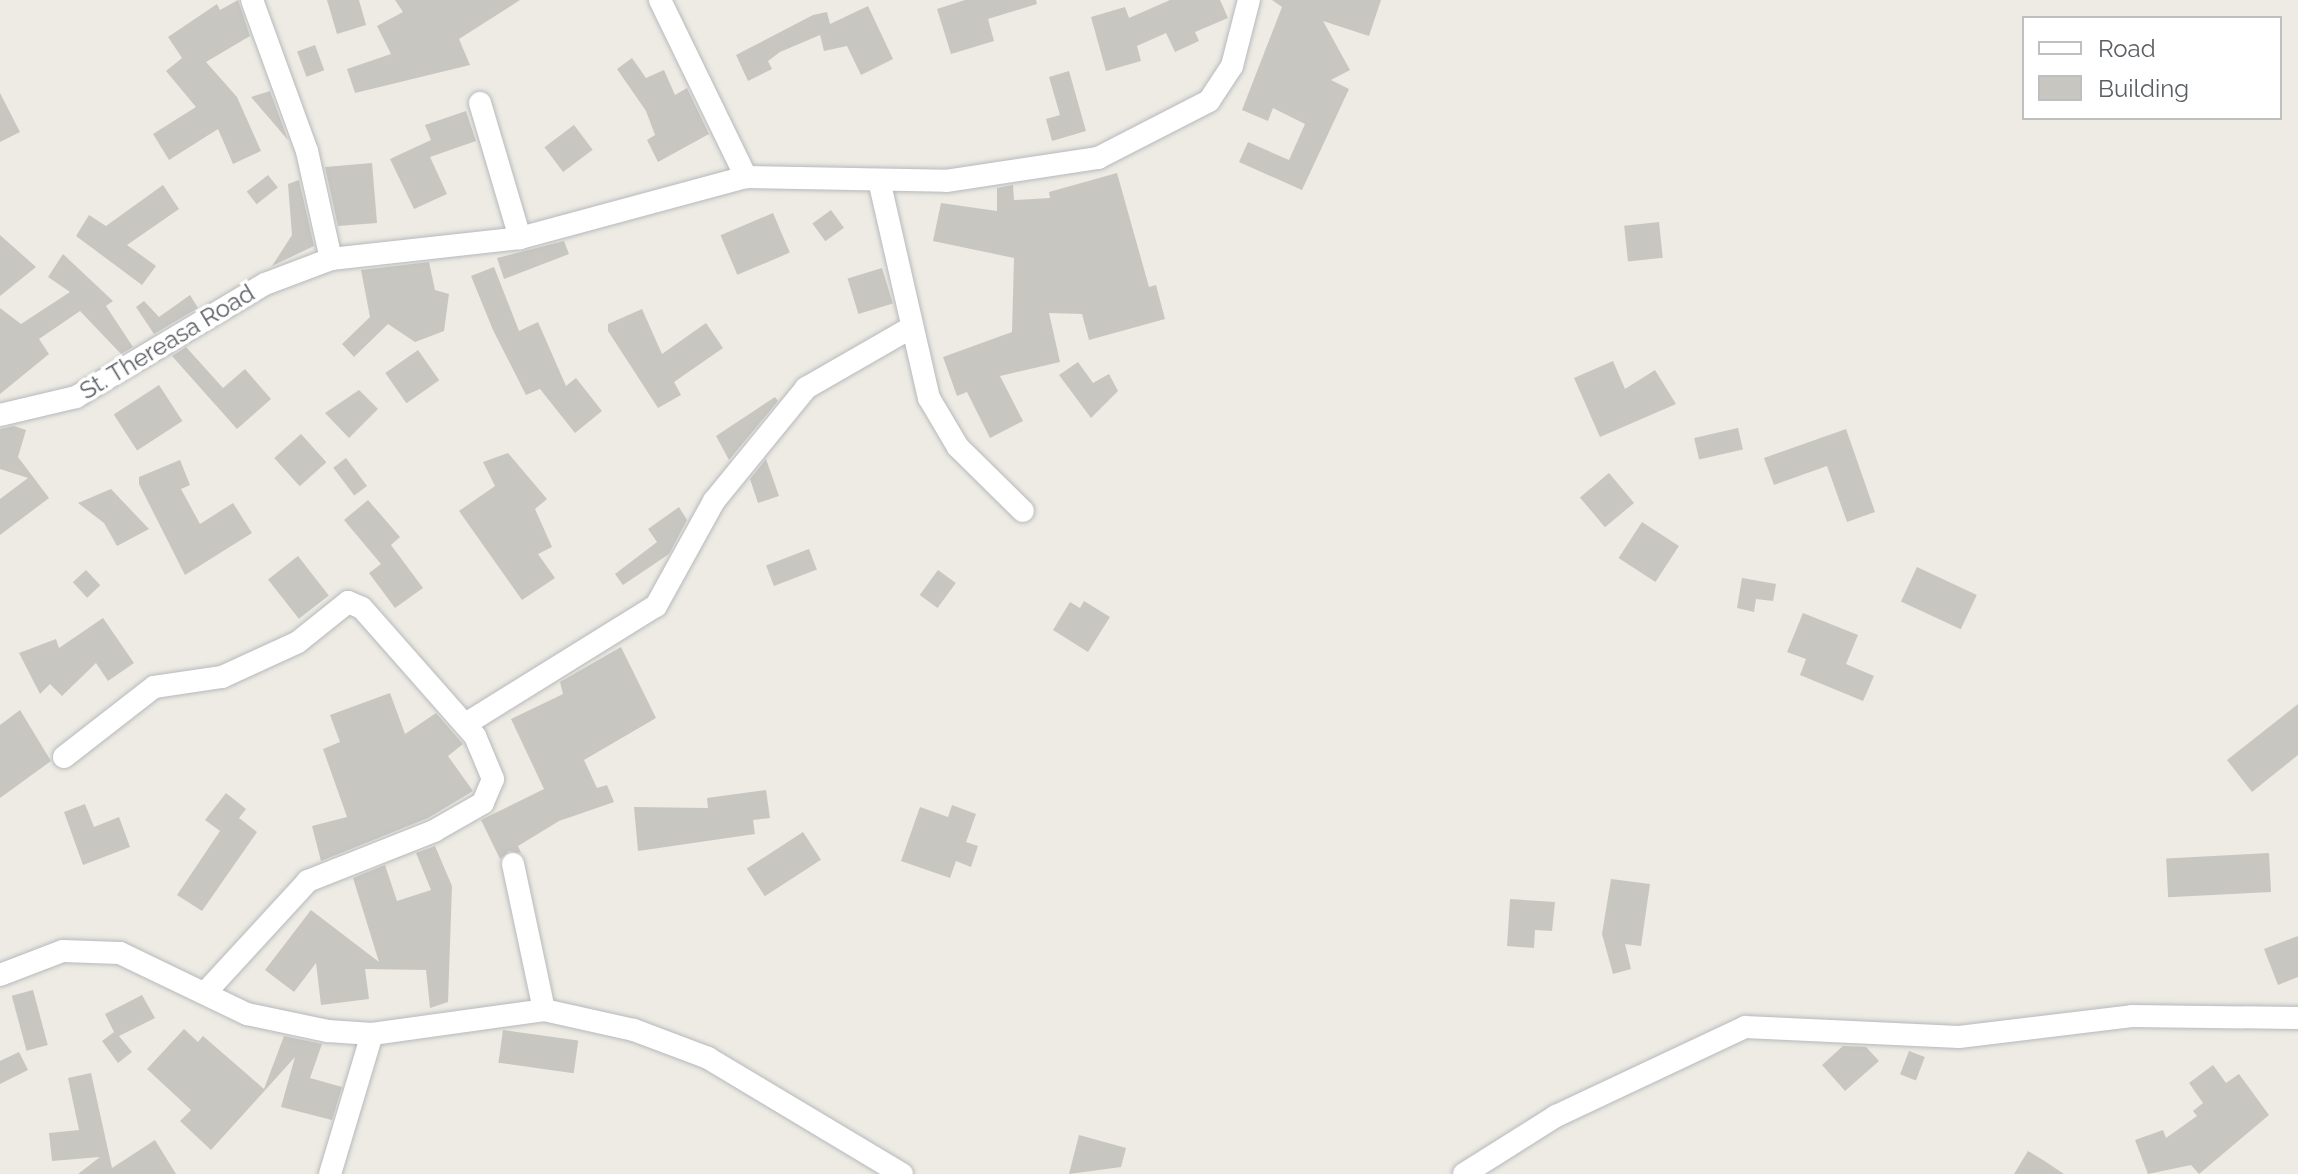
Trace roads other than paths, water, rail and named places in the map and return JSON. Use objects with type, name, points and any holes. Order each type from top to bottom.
[{"type":"street","points":[[252,0],[307,151],[331,259]]},
{"type":"street","points":[[660,0],[746,177]]},
{"type":"street","name":"St. Thereasa Road","points":[[0,415],[76,397],[265,284],[331,259],[520,238],[746,177],[879,180],[1065,167],[1132,145],[1209,101],[1232,66],[1249,0]]},
{"type":"street","points":[[480,103],[520,238]]},
{"type":"street","points":[[879,180],[907,330],[939,419],[1023,511]]},
{"type":"street","points":[[467,723],[656,606],[714,501],[806,388],[907,330]]},
{"type":"street","points":[[64,757],[154,687],[222,677],[298,642],[348,602],[467,723],[493,779],[483,803],[434,831],[308,881],[207,991]]},
{"type":"street","points":[[513,864],[544,1010]]},
{"type":"street","points":[[0,975],[63,951],[120,953],[271,1023],[372,1034],[544,1010],[634,1030],[708,1058],[902,1174]]},
{"type":"street","points":[[1464,1174],[1556,1116],[1745,1027],[1959,1037],[2132,1016],[2298,1018]]},
{"type":"street","points":[[330,1174],[372,1034]]}]
